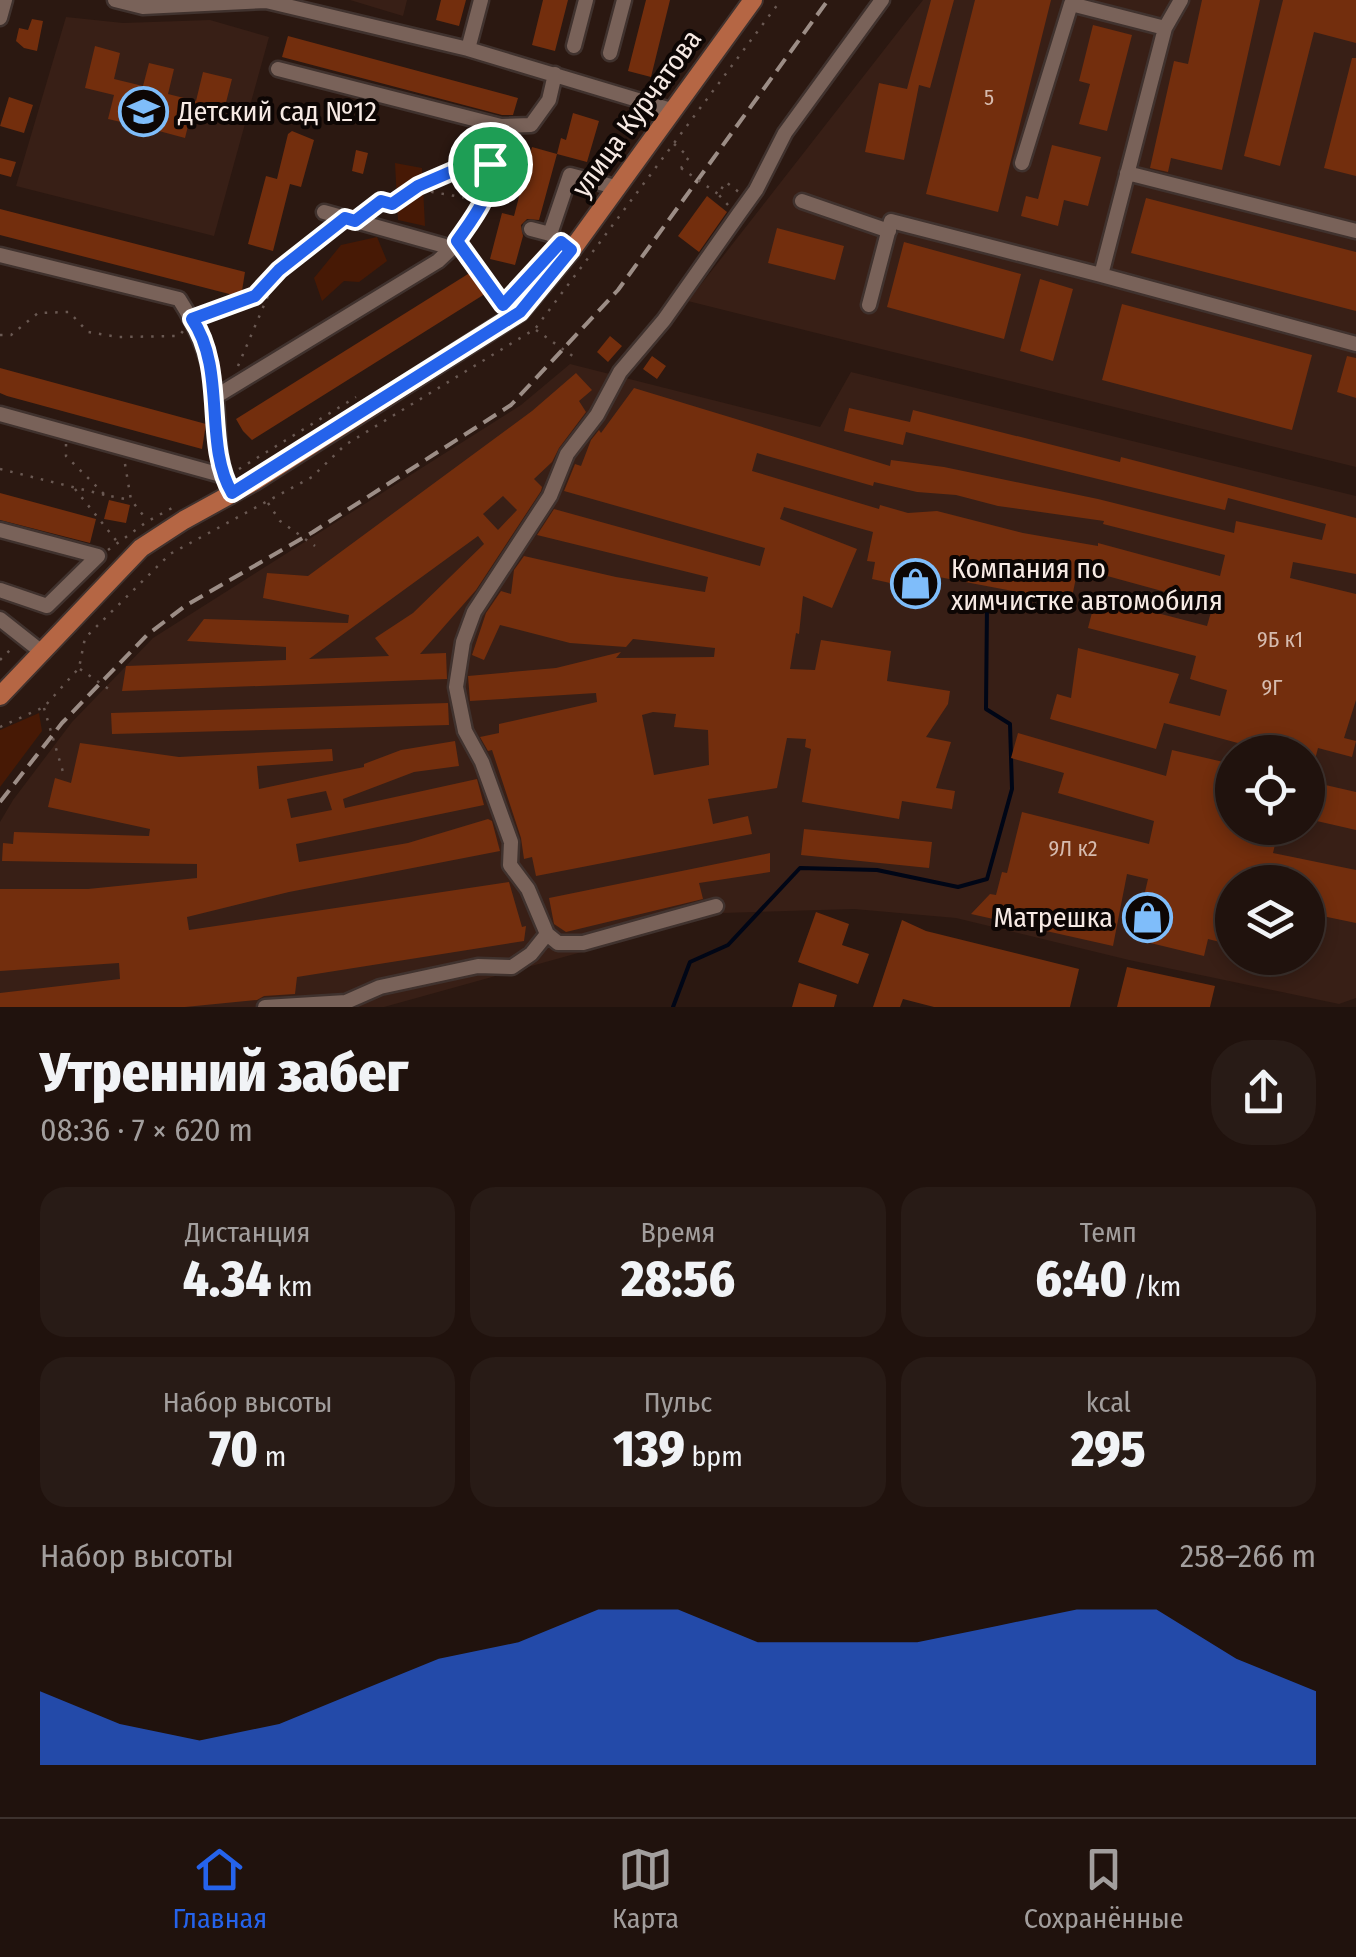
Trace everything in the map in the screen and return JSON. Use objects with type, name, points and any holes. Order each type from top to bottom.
[{"type":"main road","name":"улица Курчатова","points":[[0,696],[141,548],[520,312],[571,250],[753,0]]},
{"type":"street","points":[[0,18],[5,0]]},
{"type":"street","points":[[115,0],[143,7],[266,0],[468,49],[671,110]]},
{"type":"street","points":[[468,49],[481,0]]},
{"type":"street","points":[[574,46],[586,0]]},
{"type":"street","points":[[610,54],[624,0]]},
{"type":"street","points":[[716,906],[583,943],[558,943],[546,934],[528,889],[510,865],[511,842],[482,762],[465,731],[456,688],[463,642],[474,612],[550,496],[568,454],[597,415],[620,372],[664,320],[749,200],[785,133],[882,0]]},
{"type":"street","points":[[1100,275],[1165,28],[1181,0]]},
{"type":"street","points":[[1022,162],[1071,4],[1165,28]]},
{"type":"street","points":[[278,68],[501,126],[531,124],[549,100],[556,74]]},
{"type":"street","points":[[221,393],[436,263],[454,244],[483,200],[492,178],[488,152],[501,126]]},
{"type":"street","points":[[1127,173],[1356,232]]},
{"type":"street","points":[[550,234],[570,174],[615,187]]},
{"type":"street","points":[[802,201],[889,231]]},
{"type":"street","points":[[324,212],[454,244]]},
{"type":"street","points":[[870,305],[892,220],[1356,344]]},
{"type":"street","points":[[531,228],[550,234],[571,250]]},
{"type":"street","points":[[0,255],[180,300],[200,331],[221,393],[221,475],[232,493]]},
{"type":"street","points":[[0,414],[221,475]]},
{"type":"street","points":[[0,530],[98,556],[48,606],[0,590]]},
{"type":"street","points":[[3,625],[43,653]]},
{"type":"street","points":[[265,1007],[346,1002],[380,986],[478,966],[512,967],[531,954],[546,934]]},
{"type":"path","points":[[674,144],[690,157],[682,168],[718,194],[726,182],[749,200]]},
{"type":"path","points":[[0,335],[11,335],[38,313],[69,312],[88,332],[118,337],[179,336],[192,319],[255,296],[279,270],[381,201],[392,204],[429,181],[469,164],[490,164]]},
{"type":"path","points":[[429,181],[432,192],[483,200]]},
{"type":"path","points":[[454,244],[503,305]]},
{"type":"path","points":[[221,393],[279,270]]},
{"type":"path","points":[[535,329],[574,357]]},
{"type":"path","points":[[245,465],[362,394]]},
{"type":"path","points":[[67,433],[66,456],[105,495]]},
{"type":"path","points":[[122,448],[131,500],[148,521]]},
{"type":"path","points":[[0,469],[131,500]]},
{"type":"path","points":[[74,488],[119,544]]},
{"type":"path","points":[[0,727],[44,707],[79,668],[86,638],[170,554],[267,502],[280,520],[315,546]]},
{"type":"path","points":[[79,668],[110,690]]},
{"type":"path","points":[[44,707],[63,772]]},
{"type":"shaded area","points":[[350,0],[407,0],[403,16]]},
{"type":"shaded area","points":[[923,0],[1356,0],[1356,467],[688,301]]},
{"type":"shaded area","name":"Детский сад №12","points":[[66,17],[123,23],[210,20],[269,37],[214,236],[16,186]]},
{"type":"shaded area","points":[[395,163],[422,168],[425,226],[398,220]]},
{"type":"shaded area","points":[[377,237],[387,261],[359,282],[344,281],[322,301],[314,278],[341,245]]},
{"type":"shaded area","points":[[570,364],[820,427],[851,372],[1356,496],[1356,998],[1339,1004],[1129,960],[956,918],[854,909],[722,913],[384,1007],[0,1007],[0,822],[72,722],[153,638],[521,405]]},
{"type":"shaded area","points":[[39,713],[42,731],[0,787],[0,730]]},
{"type":"building","points":[[441,0],[466,0],[459,26],[436,20]]},
{"type":"building","points":[[543,0],[568,0],[555,51],[532,45]]},
{"type":"building","points":[[646,0],[670,0],[651,77],[628,71]]},
{"type":"building","points":[[931,0],[954,0],[930,88],[919,85],[904,160],[865,152],[879,83],[907,89]]},
{"type":"building","points":[[975,0],[1051,0],[998,212],[926,194]]},
{"type":"building","points":[[1202,0],[1260,0],[1222,170],[1171,158],[1168,172],[1150,168],[1174,61],[1188,64]]},
{"type":"building","points":[[1283,0],[1356,0],[1356,43],[1314,32],[1280,166],[1244,156]]},
{"type":"building","points":[[32,19],[43,21],[37,51],[16,41],[19,28],[28,30]]},
{"type":"building","points":[[1093,25],[1132,35],[1107,131],[1079,124],[1090,84],[1079,81]]},
{"type":"building","points":[[288,36],[518,98],[513,115],[282,57]]},
{"type":"building","points":[[95,46],[120,53],[114,79],[143,86],[149,63],[174,69],[168,94],[196,101],[203,72],[232,79],[221,122],[191,114],[185,138],[159,131],[165,108],[140,101],[134,125],[108,119],[114,95],[85,88]]},
{"type":"building","points":[[1352,58],[1356,58],[1356,176],[1324,168]]},
{"type":"building","points":[[9,97],[33,105],[24,133],[0,126]]},
{"type":"building","points":[[573,113],[599,121],[587,162],[557,154],[561,138],[566,140]]},
{"type":"building","points":[[292,131],[314,140],[301,187],[290,184],[273,251],[248,244],[266,176],[277,179]]},
{"type":"building","points":[[1052,145],[1101,157],[1088,206],[1064,200],[1058,226],[1021,216],[1026,196],[1038,199]]},
{"type":"building","points":[[532,147],[557,154],[539,220],[527,219],[521,225],[523,236],[515,265],[490,259],[502,213],[514,216]]},
{"type":"building","points":[[356,150],[368,153],[363,174],[352,171]]},
{"type":"building","points":[[0,158],[16,162],[11,177],[0,174]]},
{"type":"building","points":[[707,196],[727,212],[699,252],[678,236]]},
{"type":"building","points":[[1146,198],[1356,252],[1356,311],[1131,253]]},
{"type":"building","points":[[0,209],[245,272],[241,297],[0,235]]},
{"type":"building","points":[[777,228],[844,246],[835,280],[768,263]]},
{"type":"building","points":[[904,242],[1021,274],[1004,339],[887,307]]},
{"type":"building","points":[[476,269],[488,292],[252,440],[243,431],[236,419]]},
{"type":"building","points":[[1040,279],[1073,289],[1053,361],[1020,351]]},
{"type":"building","points":[[1122,304],[1312,355],[1292,430],[1102,380]]},
{"type":"building","points":[[610,336],[622,346],[608,362],[597,352]]},
{"type":"building","points":[[652,356],[666,366],[657,379],[643,369]]},
{"type":"building","points":[[1347,356],[1356,358],[1356,398],[1337,392]]},
{"type":"building","points":[[0,368],[206,424],[202,449],[7,396],[0,393]]},
{"type":"building","points":[[576,373],[592,390],[579,401],[586,412],[552,462],[534,479],[541,491],[476,590],[420,654],[446,653],[447,679],[122,691],[126,666],[286,660],[286,647],[187,641],[204,619],[348,623],[349,615],[263,598],[267,573],[308,576],[532,411]],"holes":[[[503,496],[517,510],[498,530],[483,514]],[[478,536],[484,544],[413,613],[375,638],[389,656],[309,659]]]},
{"type":"building","points":[[634,388],[890,466],[891,460],[944,467],[1234,533],[1236,521],[1322,540],[1326,524],[1228,498],[1225,510],[906,432],[903,445],[844,431],[849,408],[910,422],[913,410],[1120,462],[1121,457],[1356,518],[1356,574],[1293,562],[1290,578],[1356,594],[1356,700],[1344,738],[1356,741],[1352,757],[1325,750],[1325,735],[1215,737],[1164,723],[1156,749],[1050,719],[1057,694],[1071,698],[1078,648],[1179,674],[1169,703],[1220,716],[1227,690],[1190,679],[1196,656],[1088,628],[1096,597],[1207,626],[1213,605],[1078,568],[1071,602],[923,574],[921,590],[872,579],[875,562],[867,561],[873,532],[784,507],[780,519],[857,549],[832,608],[803,596],[790,669],[815,670],[821,640],[891,651],[887,681],[950,691],[948,704],[926,737],[951,742],[936,788],[955,791],[952,809],[902,801],[899,819],[802,802],[811,749],[805,747],[806,739],[787,738],[777,788],[708,799],[713,824],[748,816],[752,834],[536,876],[532,857],[524,859],[521,838],[492,750],[488,751],[480,737],[499,733],[499,724],[597,702],[596,693],[470,701],[468,676],[556,668],[621,652],[616,658],[714,657],[715,648],[633,639],[626,647],[570,643],[500,625],[484,660],[472,655],[486,613],[501,591],[511,594],[514,570],[524,556],[705,592],[708,577],[537,535],[554,509],[760,566],[765,548],[564,491],[575,464],[581,466],[599,430],[601,433]],"holes":[[[757,453],[873,486],[874,482],[1104,521],[1103,524],[1225,555],[1220,576],[1098,543],[1023,533],[937,511],[908,513],[880,505],[879,509],[752,471]],[[676,714],[674,727],[708,730],[709,765],[654,775],[642,715]]]},
{"type":"building","points":[[0,493],[96,519],[90,543],[0,520]]},
{"type":"building","points":[[109,500],[130,505],[126,523],[104,519]]},
{"type":"building","points":[[448,703],[449,725],[112,734],[111,713]]},
{"type":"building","points":[[1018,733],[1166,776],[1172,750],[1215,760],[1215,845],[1275,845],[1273,853],[1356,870],[1356,923],[1325,917],[1325,865],[1215,865],[1215,941],[1208,939],[1204,956],[1134,939],[1148,879],[1127,874],[1113,946],[971,914],[990,894],[996,895],[1002,872],[1007,873],[1022,812],[1149,844],[1154,821],[1058,793],[1064,773],[1011,758]]},
{"type":"building","points":[[455,741],[459,766],[414,772],[343,799],[345,808],[477,779],[484,805],[296,844],[299,862],[408,843],[488,819],[492,821],[500,851],[289,892],[187,917],[189,930],[509,882],[522,927],[526,926],[524,941],[297,977],[295,994],[257,1000],[185,1007],[0,1007],[0,993],[120,979],[119,963],[0,971],[0,889],[88,889],[197,878],[197,864],[2,861],[3,843],[13,844],[14,832],[149,836],[150,829],[48,807],[55,778],[71,783],[80,743],[179,757],[332,749],[333,761],[257,766],[259,789],[364,767],[401,750]],"holes":[[[326,791],[332,810],[291,818],[287,799]]]},
{"type":"building","points":[[1325,785],[1356,792],[1356,830],[1325,823]]},
{"type":"building","points":[[804,829],[932,842],[929,868],[801,855]]},
{"type":"building","points":[[770,853],[770,872],[699,883],[703,899],[566,932],[554,924],[549,898]]},
{"type":"building","points":[[816,912],[849,924],[842,945],[869,954],[858,984],[798,962]]},
{"type":"building","points":[[902,920],[926,931],[1079,969],[1070,1007],[934,1007],[903,999],[900,1007],[873,1007]]},
{"type":"building","points":[[1127,967],[1215,986],[1210,1007],[1117,1007]]},
{"type":"building","points":[[799,983],[837,995],[834,1007],[792,1007]]},
{"type":"waterway","points":[[673,1007],[690,962],[728,945],[800,868],[877,870],[958,887],[987,879],[1012,789],[1010,724],[986,709],[987,605]]},
{"type":"railway","points":[[0,802],[62,723],[147,635],[185,606],[313,532],[511,405],[618,290],[828,0]]},
{"type":"place","name":"Детский сад №12","points":[[143,111]]},
{"type":"place","name":"Компания по химчистке автомобиля","points":[[916,584]]},
{"type":"place","name":"Матрешка","points":[[1148,917]]},
{"type":"route","points":[[469,164],[490,164],[492,178],[480,208],[457,241],[503,305],[561,242],[571,250],[520,312],[232,493],[221,475],[216,396],[200,331],[192,319],[255,296],[279,270],[345,218],[355,221],[381,201],[392,204],[418,186],[469,164]]}]
